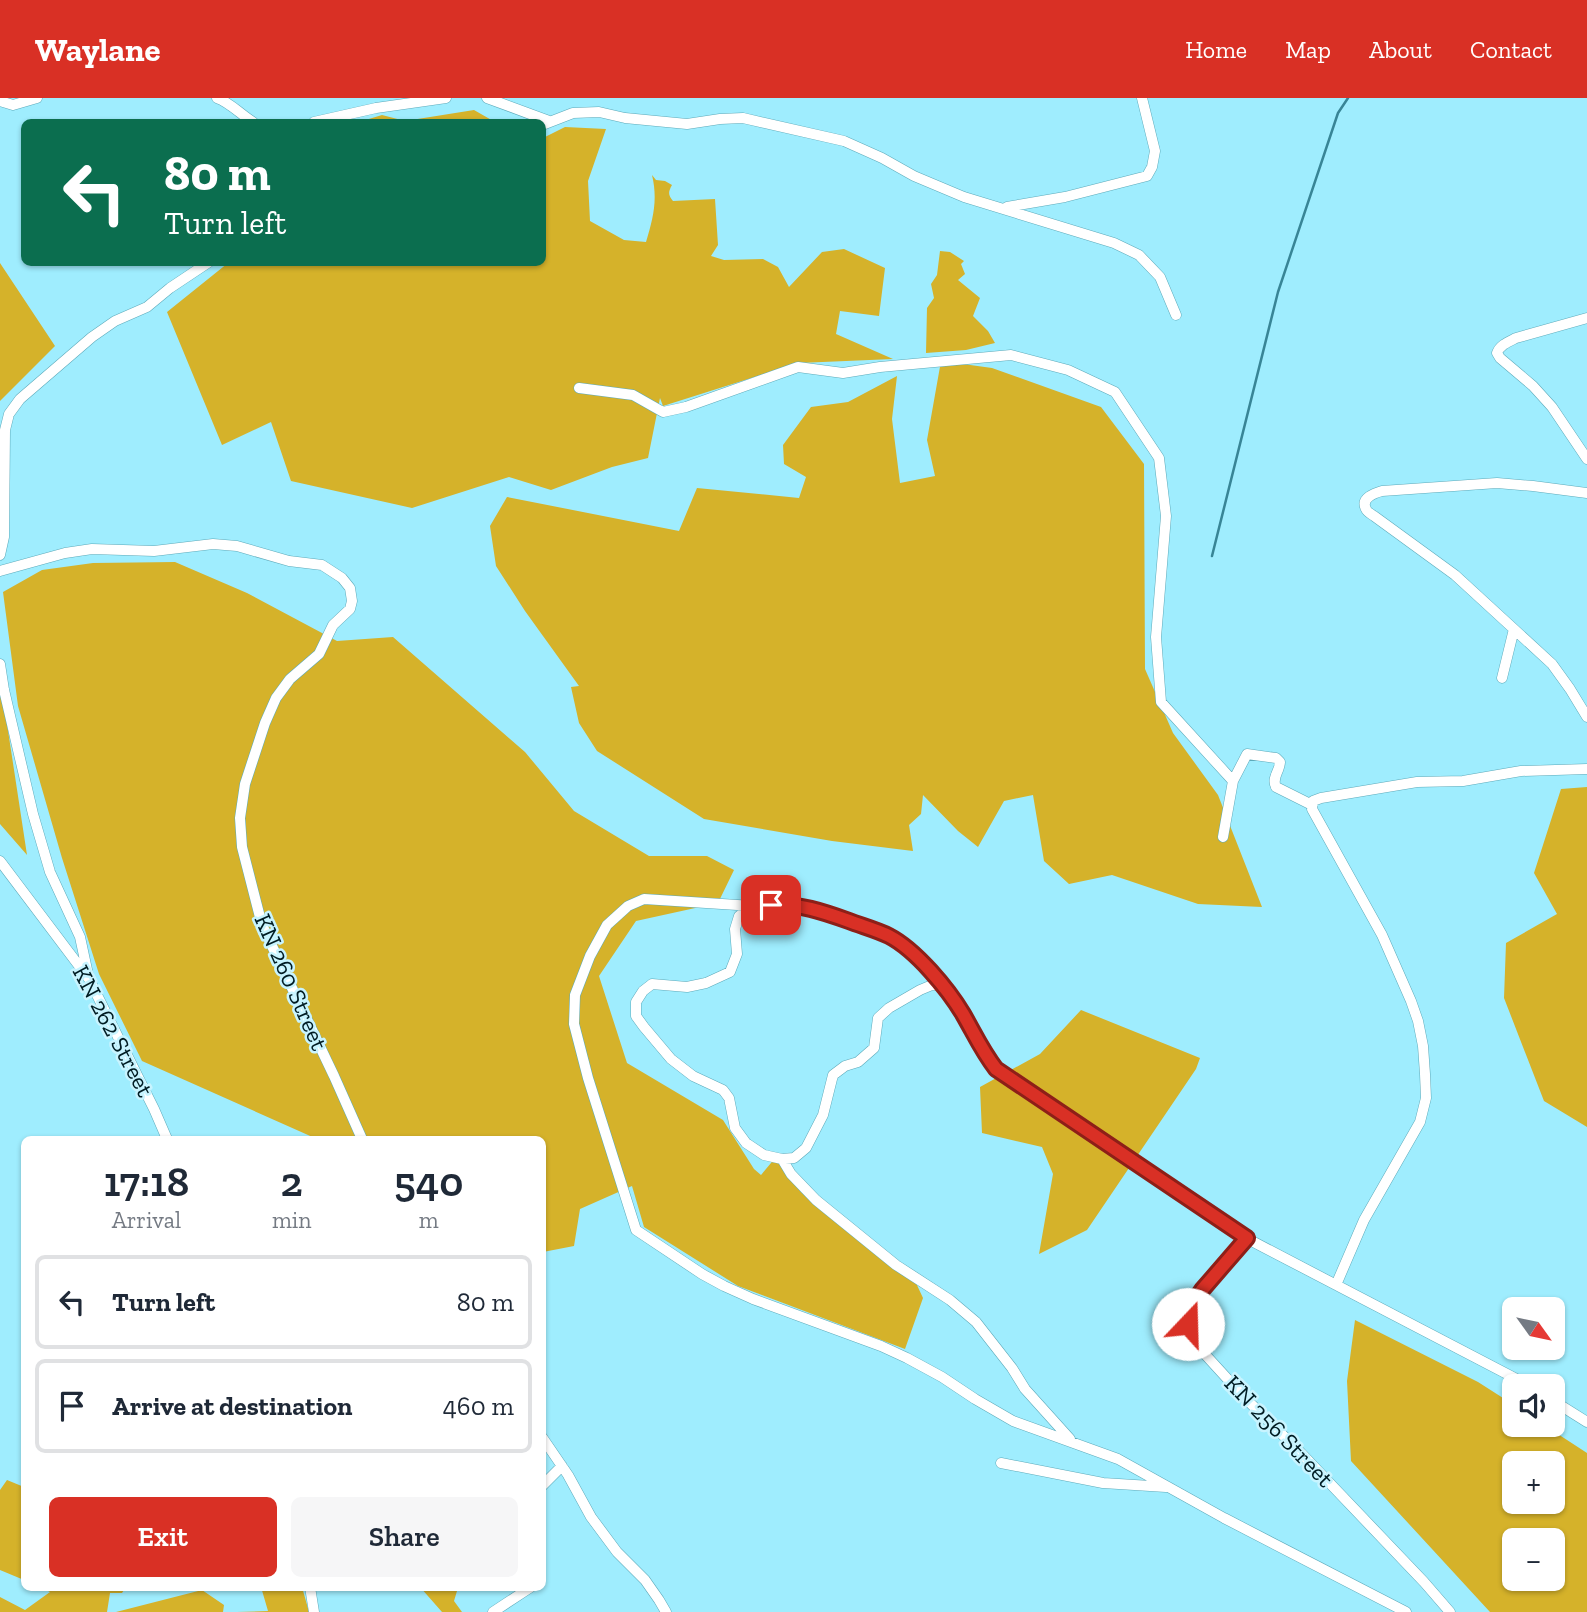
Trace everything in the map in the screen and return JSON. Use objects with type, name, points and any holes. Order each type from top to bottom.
[{"type":"street","points":[[0,101],[13,105],[37,98]]},
{"type":"street","points":[[217,98],[248,119]]},
{"type":"street","points":[[327,119],[376,108],[446,98]]},
{"type":"street","points":[[487,98],[537,119]]},
{"type":"street","points":[[1003,208],[1065,197],[1146,176],[1152,167],[1154,151],[1142,98]]},
{"type":"street","points":[[546,123],[573,113],[599,112],[625,118],[687,124],[743,118],[844,141],[914,176],[964,197],[1114,243],[1139,255],[1160,277],[1176,315]]},
{"type":"street","points":[[0,555],[4,537],[5,430],[9,414],[20,399],[92,337],[115,321],[147,307],[203,266]]},
{"type":"street","points":[[1587,318],[1516,338],[1505,343],[1497,353],[1552,407],[1587,459]]},
{"type":"street","points":[[579,388],[633,395],[663,412],[686,407],[798,367],[844,373],[880,367],[1011,355],[1068,370],[1115,392],[1159,458],[1166,516],[1156,636],[1161,702],[1233,781]]},
{"type":"street","points":[[1587,493],[1497,483],[1382,491],[1366,499],[1364,504],[1366,509],[1455,575],[1552,664],[1587,717]]},
{"type":"street","name":"KN 260 Street","points":[[0,571],[65,553],[92,550],[153,551],[213,544],[237,546],[289,561],[323,565],[342,578],[350,588],[350,608],[333,625],[323,649],[290,678],[276,698],[245,784],[240,818],[242,847],[262,925],[361,1136]]},
{"type":"street","points":[[1502,678],[1514,629]]},
{"type":"street","points":[[0,664],[33,814],[50,872],[80,937],[89,979]]},
{"type":"street","points":[[1223,837],[1233,781],[1247,754],[1276,758],[1280,767],[1274,779],[1276,787],[1312,804]]},
{"type":"street","points":[[1336,1285],[1364,1220],[1419,1122],[1426,1098],[1425,1074],[1423,1046],[1411,1001],[1382,935],[1312,809],[1313,801],[1417,782],[1463,781],[1521,771],[1587,769]]},
{"type":"street","name":"KN 262 Street","points":[[0,861],[89,979],[166,1136]]},
{"type":"street","points":[[1406,1612],[1348,1584],[1118,1459],[1013,1421],[942,1377],[889,1350],[724,1286],[636,1230],[588,1078],[574,1024],[575,995],[590,956],[607,925],[628,906],[644,899],[753,906],[789,904],[828,913],[890,937],[917,958],[943,986],[996,1069],[1247,1238],[1507,1374]]},
{"type":"street","points":[[753,906],[739,916],[735,929],[737,954],[730,972],[706,983],[687,987],[653,984],[643,991],[636,1002],[636,1016],[671,1059],[693,1076],[723,1090],[729,1098],[736,1128],[746,1143],[764,1155],[782,1159],[794,1158],[806,1148],[823,1115],[833,1076],[845,1066],[859,1062],[874,1048],[878,1018],[889,1008],[920,990],[932,985],[943,986]]},
{"type":"street","points":[[782,1159],[816,1200],[897,1265],[950,1300],[976,1322],[1025,1389],[1072,1441]]},
{"type":"street","name":"KN 256 Street","points":[[1247,1238],[1190,1308],[1188,1324],[1191,1339],[1450,1612]]},
{"type":"street","points":[[1565,1408],[1587,1422]]},
{"type":"street","points":[[546,1443],[591,1517],[617,1552],[645,1580],[666,1612]]},
{"type":"street","points":[[1001,1464],[1103,1483],[1171,1487]]},
{"type":"street","points":[[546,1482],[562,1466]]},
{"type":"street","points":[[311,1591],[314,1612]]},
{"type":"street","points":[[493,1612],[525,1591]]},
{"type":"shaded area","points":[[474,110],[490,119],[418,119]]},
{"type":"shaded area","points":[[382,115],[397,119],[369,119]]},
{"type":"shaded area","points":[[565,127],[606,129],[588,181],[590,221],[624,240],[646,242],[654,209],[652,175],[656,180],[672,185],[669,193],[673,201],[715,199],[718,245],[711,256],[724,260],[763,259],[778,267],[789,287],[822,252],[844,249],[885,268],[879,316],[840,311],[836,334],[893,359],[799,363],[663,406],[660,398],[648,458],[612,467],[551,490],[509,477],[412,508],[291,481],[271,422],[222,445],[167,312],[224,266],[546,266],[546,136]]},
{"type":"shaded area","points":[[940,251],[950,252],[964,261],[961,264],[965,274],[958,280],[980,298],[973,316],[988,331],[995,343],[966,350],[926,353],[927,308],[934,298],[931,284],[937,275]]},
{"type":"shaded area","points":[[0,263],[55,346],[0,401]]},
{"type":"shaded area","points":[[941,361],[992,368],[1101,407],[1144,464],[1145,669],[1173,733],[1218,795],[1262,907],[1198,904],[1112,875],[1069,884],[1044,861],[1033,795],[1004,801],[978,847],[958,831],[923,795],[921,814],[909,825],[913,851],[832,841],[704,819],[597,751],[579,723],[571,687],[579,686],[496,566],[490,526],[507,497],[679,531],[697,488],[799,498],[806,477],[784,464],[783,445],[811,407],[848,402],[897,376],[892,419],[900,483],[935,476],[927,440]]},
{"type":"shaded area","points":[[175,562],[247,593],[337,641],[393,637],[525,752],[574,811],[649,856],[707,856],[734,870],[718,903],[636,921],[599,976],[627,1063],[723,1120],[754,1169],[761,1175],[776,1157],[801,1192],[916,1283],[923,1298],[905,1349],[738,1286],[644,1227],[632,1186],[580,1209],[574,1246],[546,1251],[546,1136],[310,1136],[142,1061],[99,974],[62,858],[18,706],[3,592],[42,570],[93,563]]},
{"type":"shaded area","points":[[0,678],[27,855],[0,824]]},
{"type":"shaded area","points":[[1587,787],[1587,1127],[1544,1101],[1504,998],[1506,943],[1557,914],[1534,873],[1561,789]]},
{"type":"shaded area","points":[[1081,1010],[1200,1058],[1196,1069],[1087,1230],[1039,1254],[1053,1174],[1042,1147],[982,1133],[980,1087],[1040,1054]]},
{"type":"shaded area","points":[[1355,1320],[1478,1382],[1502,1397],[1502,1437],[1562,1437],[1587,1453],[1587,1612],[1490,1612],[1351,1461],[1347,1381]]},
{"type":"shaded area","points":[[7,1480],[21,1486],[21,1579],[0,1570],[0,1490]]},
{"type":"shaded area","points":[[48,1591],[123,1591],[110,1593],[107,1612],[0,1612],[0,1597],[25,1610],[50,1592]]},
{"type":"shaded area","points":[[198,1591],[203,1591],[224,1605],[223,1612],[116,1612]]},
{"type":"shaded area","points":[[262,1591],[303,1591],[309,1612],[237,1612],[268,1611]]},
{"type":"shaded area","points":[[424,1591],[457,1591],[454,1601],[462,1612],[442,1612]]},
{"type":"waterway","points":[[1212,556],[1278,292],[1338,113],[1348,98]]},
{"type":"route","points":[[771,905],[789,904],[828,913],[890,937],[905,947],[952,997],[984,1054],[996,1069],[1247,1238],[1202,1290],[1190,1308],[1188,1324]]}]
